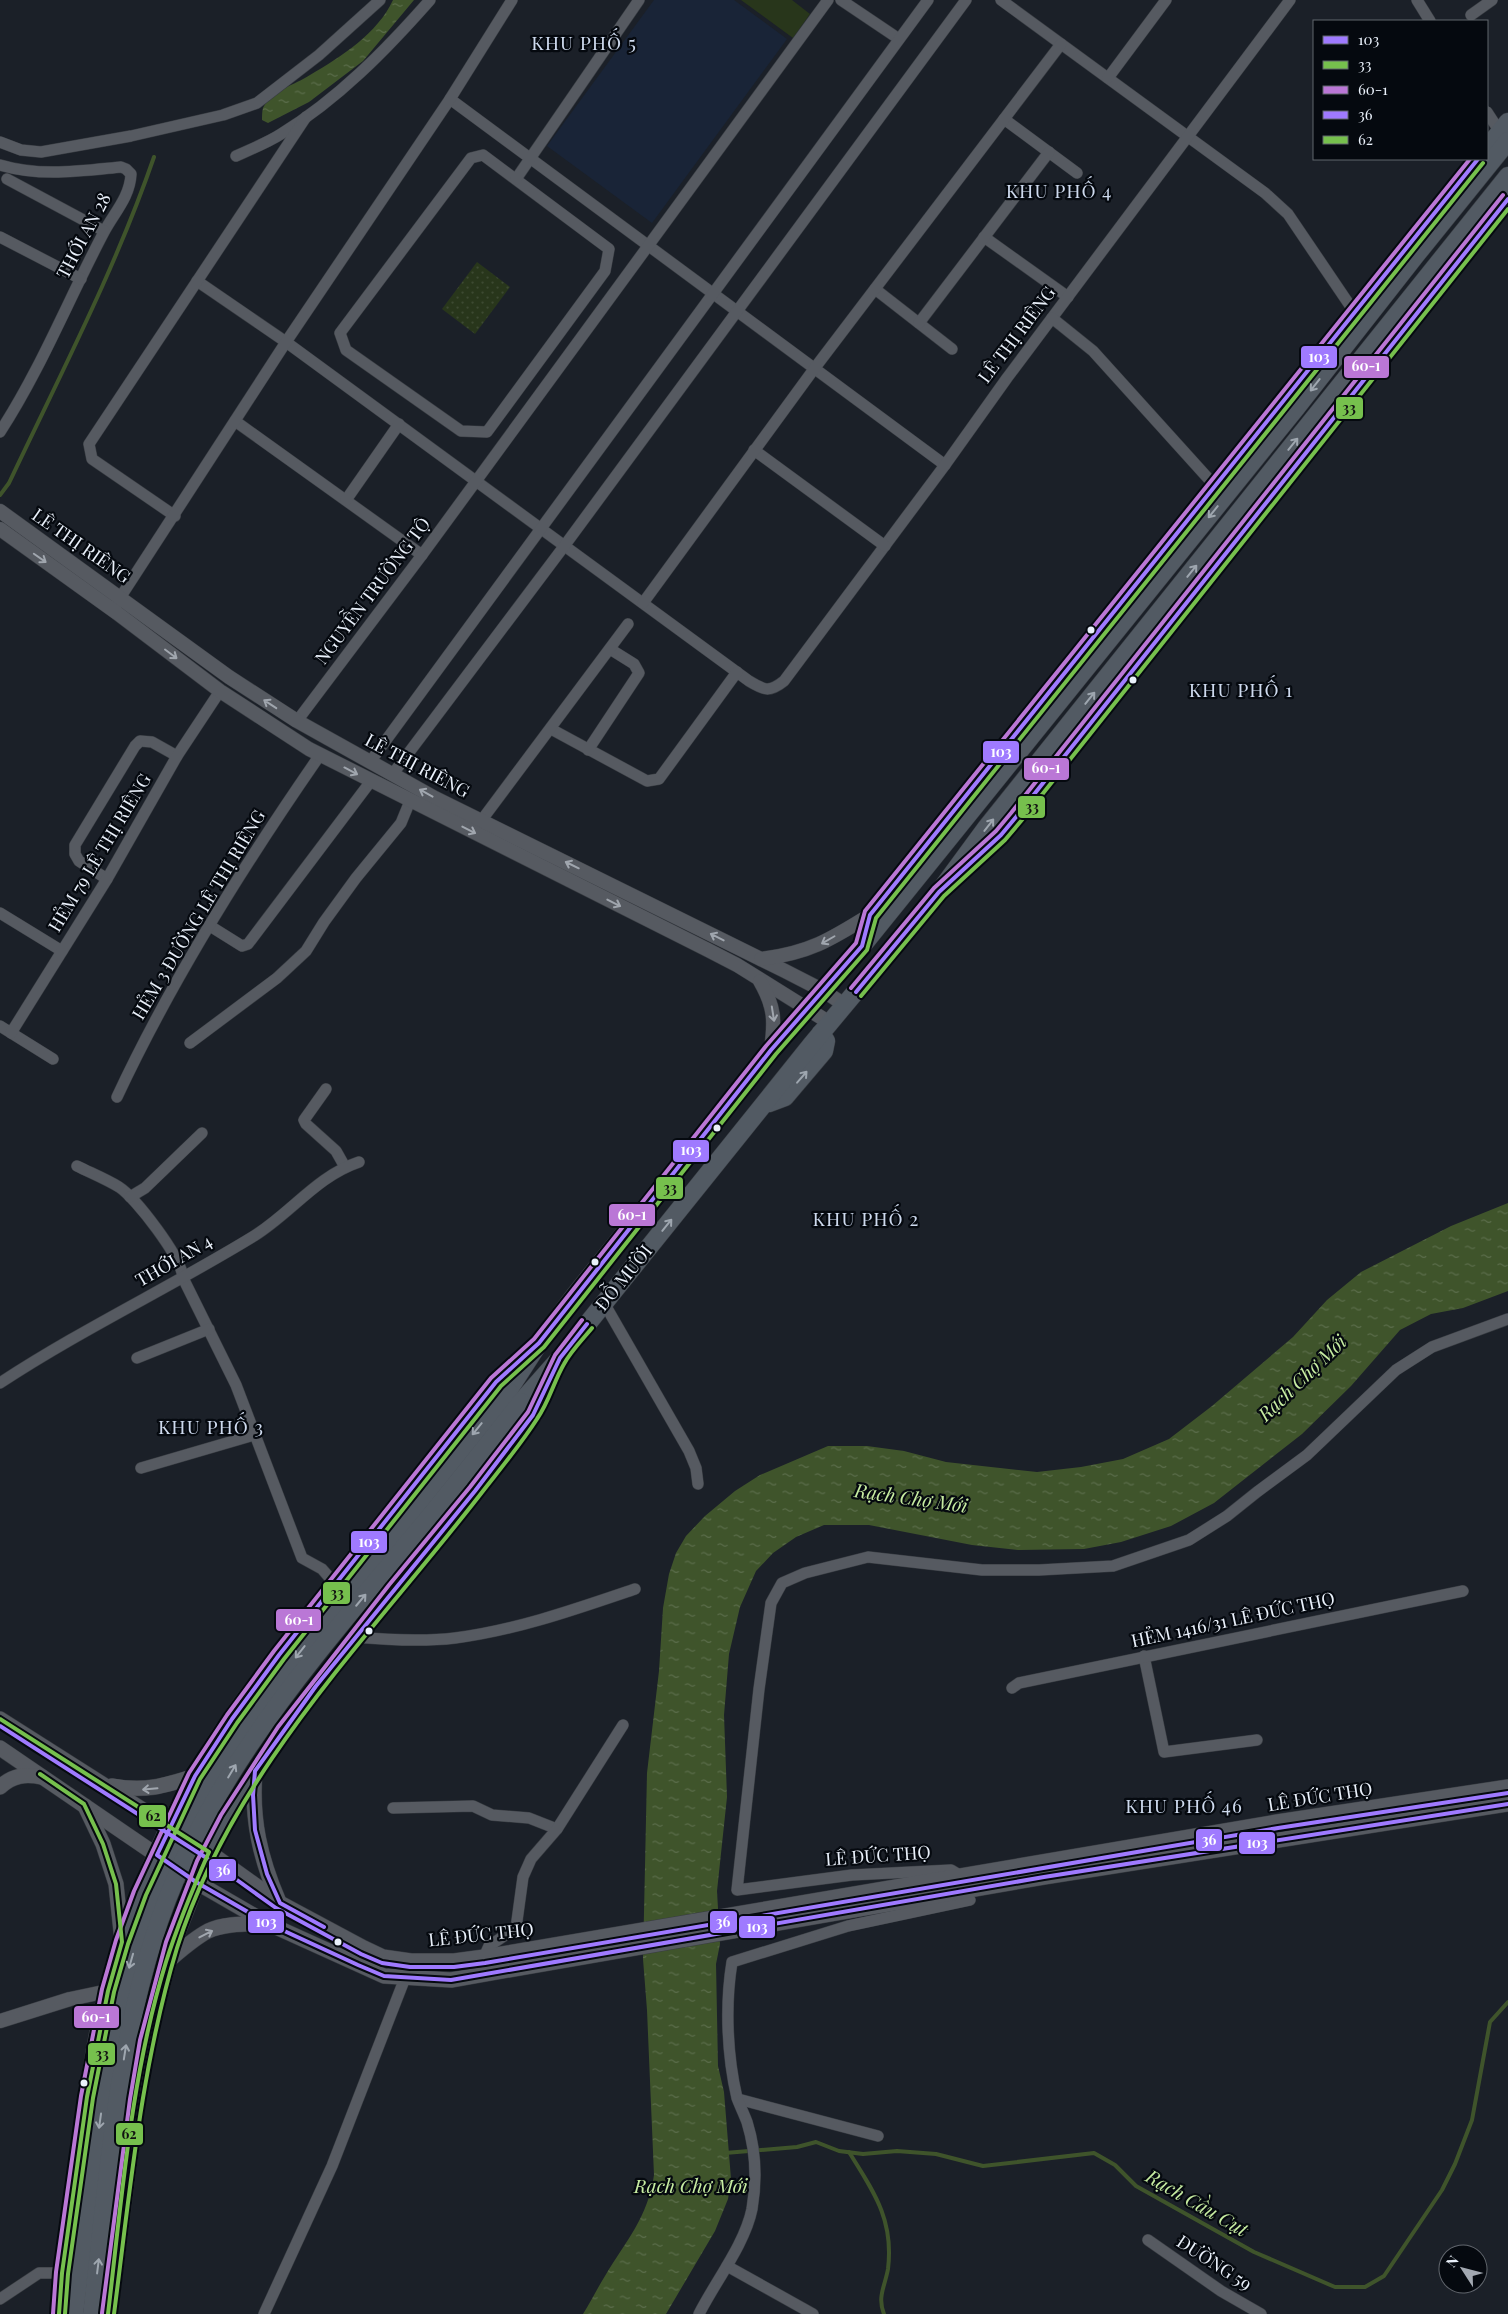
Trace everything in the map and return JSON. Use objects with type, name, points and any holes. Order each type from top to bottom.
[{"type":"highway","points":[[1488,147],[1505,132]]},
{"type":"highway","name":"ĐỖ MƯỜI","points":[[1488,155],[1505,132]]},
{"type":"highway","points":[[862,946],[870,915],[1477,160]]},
{"type":"highway","name":"ĐỖ MƯỜI","points":[[59,2314],[62,2273],[87,2097],[108,1991],[122,1942],[156,1855],[192,1783],[232,1719],[335,1584],[496,1382],[539,1343],[771,1050],[862,946],[1296,408],[1416,255],[1485,160]]},
{"type":"highway","name":"ĐỖ MƯỜI","points":[[515,1396],[560,1358],[826,1028],[939,892],[986,828],[1508,176]]},
{"type":"highway","name":"ĐỖ MƯỜI","points":[[939,892],[1001,835],[1016,817],[1169,621],[1508,199]]},
{"type":"highway","name":"ĐỖ MƯỜI","points":[[515,1396],[539,1343]]},
{"type":"highway","name":"ĐỖ MƯỜI","points":[[108,2314],[136,2100],[146,2041],[167,1962],[184,1913],[209,1852],[255,1771],[283,1730],[356,1637],[475,1492],[533,1415],[560,1358]]},
{"type":"highway","points":[[74,2314],[104,2085],[114,2032],[137,1940],[174,1844],[227,1752],[268,1693],[515,1396]]},
{"type":"highway","points":[[92,2314],[116,2111],[131,2018],[153,1938],[186,1854],[232,1770],[278,1703],[515,1396]]},
{"type":"highway","points":[[192,1783],[229,1814]]},
{"type":"highway","points":[[140,1893],[184,1913]]},
{"type":"main road","name":"LÊ ĐỨC THỌ","points":[[0,1719],[209,1852],[280,1903],[383,1957],[411,1961],[454,1961],[744,1928],[1508,1804]]},
{"type":"main road","name":"LÊ ĐỨC THỌ","points":[[0,1748],[196,1882],[267,1923],[375,1972],[405,1978],[451,1980],[746,1912],[1310,1817],[1508,1786]]},
{"type":"main road","points":[[255,1771],[253,1794],[256,1830],[267,1874],[280,1903]]},
{"type":"main road","points":[[0,1787],[8,1779],[25,1774],[44,1777]]},
{"type":"main road","points":[[104,1785],[132,1790],[192,1783]]},
{"type":"main road","points":[[84,1804],[103,1844],[116,1884],[122,1942]]},
{"type":"main road","points":[[1310,1817],[1314,1834]]},
{"type":"main road","points":[[167,1962],[186,1946],[210,1931],[237,1925],[267,1923]]},
{"type":"main road","points":[[405,1978],[411,1961]]},
{"type":"street","points":[[0,142],[21,150],[41,152],[140,134],[223,115],[258,103],[319,55],[380,0]]},
{"type":"street","points":[[236,156],[279,135],[306,117],[364,69],[430,0]]},
{"type":"street","points":[[112,609],[122,597],[175,516],[286,342],[450,99],[512,0]]},
{"type":"street","points":[[516,179],[639,0]]},
{"type":"street","name":"NGUYỄN TRƯỜNG TỘ","points":[[297,721],[477,481],[828,0]]},
{"type":"street","points":[[841,0],[899,39]]},
{"type":"street","points":[[370,762],[540,526],[928,0]]},
{"type":"street","points":[[392,775],[565,545],[966,0]]},
{"type":"street","points":[[1001,0],[1265,193],[1288,214],[1355,312]]},
{"type":"street","points":[[1108,78],[1165,0]]},
{"type":"street","name":"LÊ THỊ RIÊNG","points":[[737,672],[758,686],[772,689],[784,681],[1290,0]]},
{"type":"street","points":[[1417,0],[1429,20]]},
{"type":"street","points":[[1471,15],[1492,0]]},
{"type":"street","points":[[643,603],[814,368],[1061,44]]},
{"type":"street","points":[[450,99],[945,465]]},
{"type":"street","points":[[1488,113],[1505,132]]},
{"type":"street","points":[[175,516],[92,459],[89,444],[306,117]]},
{"type":"street","points":[[1004,119],[1077,173]]},
{"type":"street","points":[[919,323],[1049,152]]},
{"type":"street","points":[[483,155],[516,179],[608,249],[604,271],[487,432],[460,431],[346,350],[340,333],[471,158],[483,155]]},
{"type":"street","name":"THỚI AN 28","points":[[0,165],[25,172],[53,173],[121,167],[131,174],[127,194],[104,231],[81,279],[0,432]]},
{"type":"street","points":[[7,179],[104,231]]},
{"type":"street","points":[[0,237],[81,279]]},
{"type":"street","points":[[984,237],[1068,297]]},
{"type":"street","points":[[197,281],[286,342],[737,672],[659,779],[647,781],[551,729]]},
{"type":"street","points":[[875,289],[952,349]]},
{"type":"street","points":[[1052,318],[1074,334],[1100,358],[1215,486]]},
{"type":"street","points":[[235,421],[422,555]]},
{"type":"street","points":[[346,500],[399,424]]},
{"type":"street","points":[[754,450],[885,546]]},
{"type":"street","name":"LÊ THỊ RIÊNG","points":[[4,514],[122,597],[230,677],[297,721],[392,775],[822,990],[845,1005]]},
{"type":"street","name":"LÊ THỊ RIÊNG","points":[[0,529],[112,609],[220,691],[320,755],[708,950],[807,1008],[826,1028]]},
{"type":"street","points":[[481,821],[628,624]]},
{"type":"street","points":[[588,750],[638,673],[634,664],[610,649]]},
{"type":"street","name":"HẺM 79 LÊ THỊ RIÊNG","points":[[12,1034],[107,878],[177,756],[220,691]]},
{"type":"street","points":[[107,878],[78,861],[75,854],[75,845],[135,746],[140,741],[152,742],[177,756]]},
{"type":"street","name":"HẺM 3 ĐƯỜNG LÊ THỊ RIÊNG","points":[[117,1097],[179,977],[269,828],[320,755]]},
{"type":"street","points":[[210,926],[242,946],[248,944],[370,781]]},
{"type":"street","points":[[190,1043],[277,978],[306,952],[324,922],[356,878],[401,823],[410,801]]},
{"type":"street","points":[[0,913],[62,951]]},
{"type":"street","points":[[761,960],[791,956],[818,946],[870,915]]},
{"type":"street","points":[[760,980],[772,1004],[775,1020],[771,1050]]},
{"type":"street","points":[[0,1026],[53,1059]]},
{"type":"street","points":[[326,1089],[304,1120],[336,1151],[345,1167]]},
{"type":"street","points":[[130,1197],[145,1188],[202,1133]]},
{"type":"street","name":"THỚI AN 4","points":[[0,1383],[82,1333],[183,1278],[256,1234],[318,1183],[345,1167],[359,1162]]},
{"type":"street","points":[[77,1166],[119,1187],[130,1197],[166,1242],[183,1270],[183,1278],[236,1386],[302,1558],[322,1569],[335,1584]]},
{"type":"street","points":[[604,1303],[689,1451],[696,1468],[698,1484]]},
{"type":"street","name":"LÊ ĐỨC THỌ","points":[[961,1876],[951,1870],[852,1875],[737,1890],[771,1603],[782,1583],[805,1572],[868,1557],[982,1570],[1039,1570],[1112,1566],[1189,1540],[1227,1516],[1307,1455],[1396,1370],[1432,1347],[1508,1319]]},
{"type":"street","points":[[137,1358],[209,1329]]},
{"type":"street","points":[[141,1468],[254,1435]]},
{"type":"street","points":[[356,1637],[404,1640],[455,1638],[550,1618],[635,1589]]},
{"type":"street","name":"HẺM 1416/31 LÊ ĐỨC THỌ","points":[[1012,1688],[1019,1683],[1144,1656],[1463,1591]]},
{"type":"street","points":[[1144,1656],[1164,1752],[1258,1740]]},
{"type":"street","points":[[484,1957],[489,1946],[516,1928],[523,1877],[531,1859],[558,1829],[623,1725]]},
{"type":"street","points":[[393,1808],[473,1806],[492,1816],[529,1818],[558,1829]]},
{"type":"street","points":[[699,2314],[727,2266],[751,2210],[757,2172],[748,2124],[738,2099],[732,2067],[727,1992],[732,1962],[848,1926],[970,1900]]},
{"type":"street","points":[[264,2314],[332,2166],[405,1978]]},
{"type":"street","points":[[0,2021],[70,1999],[108,1991]]},
{"type":"street","points":[[738,2099],[878,2136]]},
{"type":"street","name":"ĐƯỜNG 59","points":[[1148,2240],[1221,2291],[1261,2314]]},
{"type":"street","points":[[727,2266],[806,2312]]},
{"type":"street","points":[[0,2299],[39,2272],[62,2273]]},
{"type":"shaded area","points":[[654,0],[734,0],[787,39],[652,223],[547,146]]},
{"type":"shaded area","points":[[741,0],[792,0],[810,14],[793,38]]},
{"type":"shaded area","points":[[477,262],[510,287],[475,334],[442,309]]},
{"type":"water","points":[[393,0],[414,0],[363,61],[309,102],[268,123],[262,120],[263,108],[272,97],[284,88],[322,68],[358,43],[378,23]]},
{"type":"water","name":"Rạch Chợ Mới","points":[[1508,1203],[1508,1291],[1463,1308],[1431,1314],[1400,1330],[1351,1386],[1302,1434],[1214,1503],[1171,1526],[1121,1542],[1084,1549],[1018,1550],[972,1545],[869,1525],[824,1525],[796,1537],[773,1553],[756,1571],[740,1607],[729,1654],[724,1715],[727,1797],[717,1891],[720,1944],[716,1964],[718,2066],[724,2092],[731,2179],[728,2199],[715,2231],[666,2314],[583,2314],[635,2228],[647,2204],[654,2175],[643,1959],[647,1773],[659,1671],[663,1608],[669,1574],[676,1553],[686,1536],[705,1516],[735,1491],[760,1475],[828,1446],[867,1446],[904,1451],[946,1462],[1037,1472],[1081,1467],[1123,1459],[1169,1439],[1212,1406],[1293,1337],[1327,1300],[1361,1272],[1451,1226]]},
{"type":"waterway","points":[[0,495],[9,483],[86,322],[139,199],[154,157]]},
{"type":"waterway","name":"Rạch Cầu Cụt","points":[[725,2153],[797,2147],[816,2142],[839,2151],[863,2154],[897,2151],[936,2154],[983,2166],[1094,2153],[1115,2165],[1136,2186],[1254,2252],[1335,2287],[1365,2287],[1384,2276],[1442,2190],[1455,2164],[1472,2120],[1490,2022],[1508,2002]]},
{"type":"waterway","points":[[849,2152],[874,2194],[885,2221],[889,2252],[888,2269],[881,2297],[884,2314]]},
{"type":"transit line","name":"60-1","points":[[53,2314],[56,2272],[81,2096],[102,1989],[116,1940],[134,1891],[189,1773],[227,1715],[274,1651],[491,1378],[534,1339],[766,1046],[856,943],[865,911],[1469,160]]},
{"type":"transit line","name":"103","points":[[1477,160],[870,915],[862,946],[771,1050],[539,1343],[496,1382],[279,1655],[232,1719],[195,1776],[157,1855],[196,1882],[267,1923],[358,1965],[384,1976],[451,1980],[1044,1877],[1508,1804]]},
{"type":"transit line","name":"33","points":[[65,2314],[68,2274],[93,2098],[114,1992],[128,1944],[146,1895],[200,1779],[237,1723],[284,1659],[501,1386],[544,1347],[776,1054],[867,950],[876,918],[1483,163]]},
{"type":"transit line","name":"60-1","points":[[851,988],[934,888],[996,831],[1011,813],[1503,195]]},
{"type":"transit line","name":"103","points":[[856,992],[939,892],[1001,835],[1016,817],[1508,199]]},
{"type":"transit line","name":"33","points":[[861,996],[944,896],[1005,840],[1021,821],[1508,209]]},
{"type":"transit line","name":"60-1","points":[[102,2313],[130,2099],[140,2040],[166,1942],[197,1861],[221,1815],[278,1727],[528,1412],[555,1355],[582,1320]]},
{"type":"transit line","name":"103","points":[[324,1927],[280,1903],[267,1874],[255,1830],[253,1795],[255,1771],[316,1686],[475,1491],[533,1415],[560,1358],[587,1324]]},
{"type":"transit line","name":"33","points":[[114,2314],[131,2176],[154,2038],[177,1948],[202,1883],[233,1821],[269,1763],[309,1707],[352,1652],[518,1447],[541,1412],[567,1359],[592,1328]]},
{"type":"transit line","name":"62","points":[[0,1719],[209,1852],[186,1906],[166,1962],[144,2048],[129,2136],[108,2314]]},
{"type":"transit line","name":"36","points":[[0,1726],[205,1857],[276,1908],[361,1954],[382,1963],[410,1967],[454,1967],[485,1963],[1278,1828],[1508,1793]]},
{"type":"transit line","name":"62","points":[[40,1774],[84,1804],[103,1844],[116,1884],[122,1942],[108,1991],[87,2097],[62,2273],[59,2314]]},
{"type":"district","name":"KHU PHỐ 5","points":[[584,43]]},
{"type":"district","name":"KHU PHỐ 4","points":[[1059,191]]},
{"type":"district","name":"KHU PHỐ 1","points":[[1241,690]]},
{"type":"district","name":"KHU PHỐ 2","points":[[866,1219]]},
{"type":"district","name":"KHU PHỐ 3","points":[[211,1427]]},
{"type":"district","name":"KHU PHỐ 46","points":[[1184,1806]]}]
